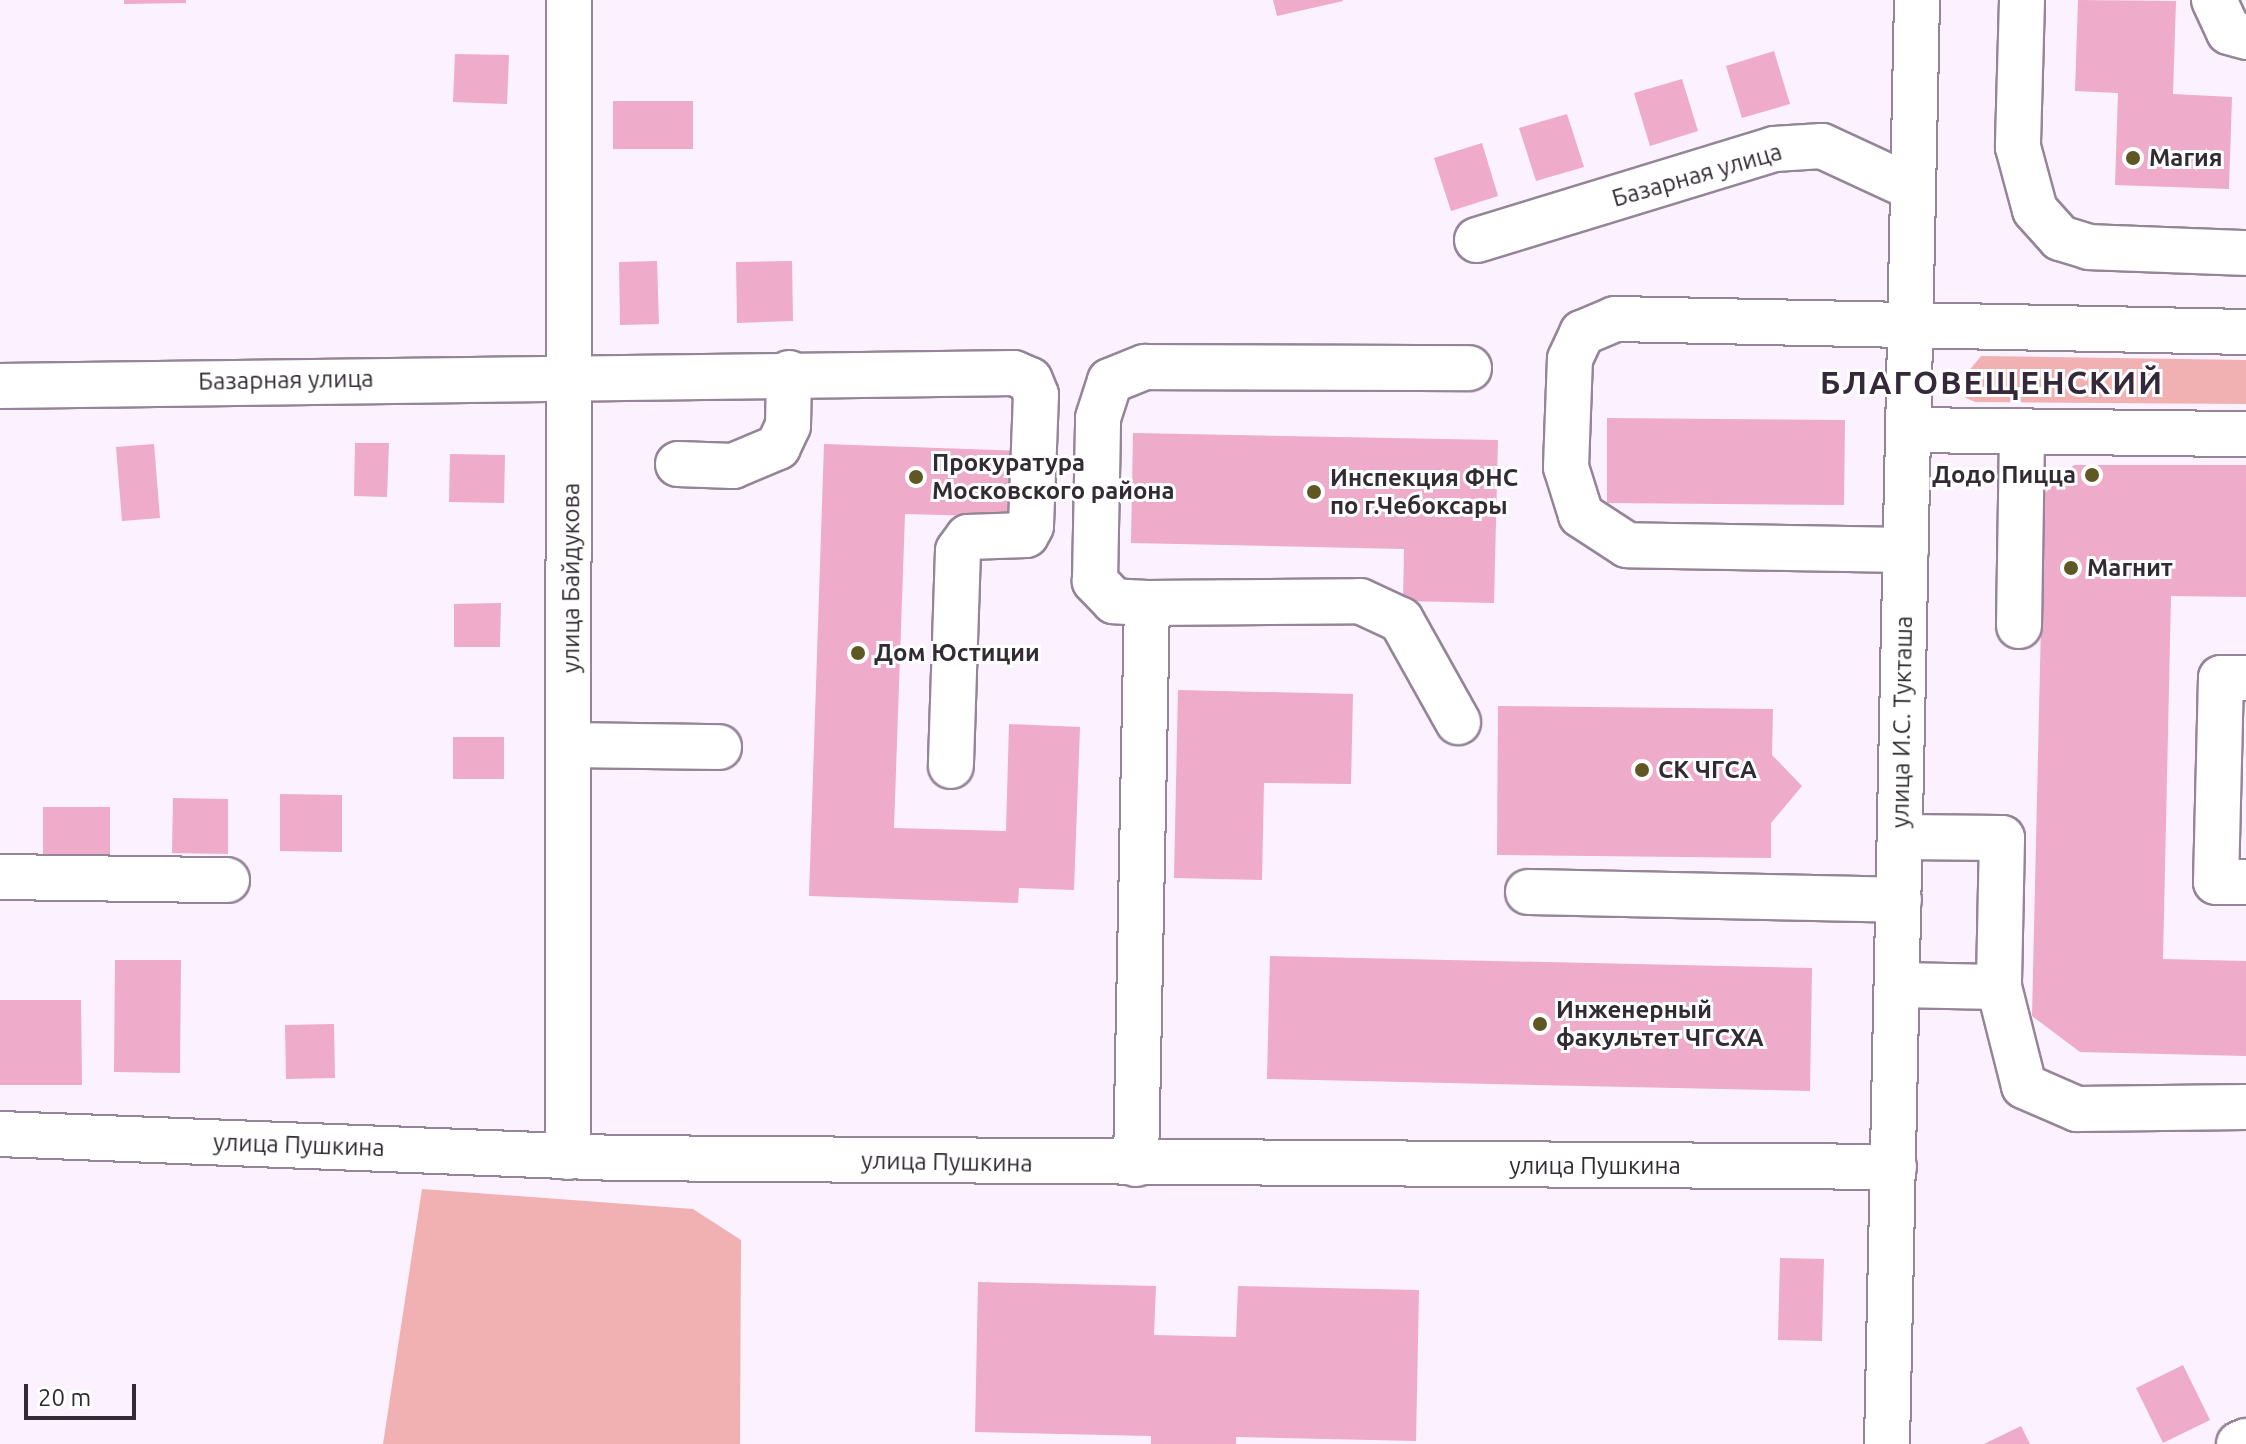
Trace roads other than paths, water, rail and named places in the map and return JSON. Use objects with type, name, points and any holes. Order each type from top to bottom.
[{"type":"street","name":"улица Байдукова","points":[[568,1157],[572,374],[569,0]]},
{"type":"street","name":"улица И.С. Тукташа","points":[[1887,1444],[1917,0]]},
{"type":"street","points":[[2022,0],[2018,147],[2035,210],[2060,238],[2089,247],[2246,253]]},
{"type":"street","points":[[2214,0],[2229,32],[2246,37]]},
{"type":"street","name":"Базарная улица","points":[[1477,240],[1774,149],[1822,146],[1913,188]]},
{"type":"street","points":[[1906,550],[1627,545],[1581,515],[1566,467],[1570,359],[1582,333],[1615,319],[2246,332]]},
{"type":"street","points":[[1458,722],[1401,620],[1360,601],[1114,601],[1095,581],[1098,418],[1110,381],[1145,367],[1469,368]]},
{"type":"street","points":[[678,464],[733,466],[758,461],[778,447],[788,426],[789,373]]},
{"type":"street","name":"Базарная улица","points":[[0,386],[572,374],[1014,373],[1030,380],[1036,395],[1031,526],[1026,535],[968,537],[958,551],[951,766]]},
{"type":"street","points":[[1908,430],[2246,434]]},
{"type":"street","points":[[2019,626],[2022,431]]},
{"type":"street","points":[[1136,1164],[1147,603]]},
{"type":"street","points":[[2246,678],[2221,678],[2216,882],[2246,882]]},
{"type":"street","points":[[571,745],[719,747]]},
{"type":"street","points":[[1900,837],[2002,838],[1999,987],[2024,1086],[2077,1109],[2246,1107]]},
{"type":"street","points":[[0,877],[227,880]]},
{"type":"street","points":[[1528,892],[1899,900]]},
{"type":"street","points":[[1897,985],[1999,987]]},
{"type":"street","name":"улица Пушкина","points":[[0,1134],[568,1157],[1136,1164],[1894,1167]]},
{"type":"street","points":[[2239,1444],[2246,1441]]},
{"type":"place","name":"Магия","points":[[2133,158]]},
{"type":"place","name":"Додо Пицца","points":[[2092,475]]},
{"type":"place","name":"Прокуратура Московского района","points":[[916,477]]},
{"type":"place","name":"Инспекция ФНС по г.Чебоксары","points":[[1314,492]]},
{"type":"place","name":"Магнит","points":[[2071,568]]},
{"type":"place","name":"Дом Юстиции","points":[[858,653]]},
{"type":"place","name":"СК ЧГСА","points":[[1642,770]]},
{"type":"place","name":"Инженерный факультет ЧГСХА","points":[[1540,1024]]},
{"type":"district","name":"БЛАГОВЕЩЕНСКИЙ","points":[[1992,382]]}]
